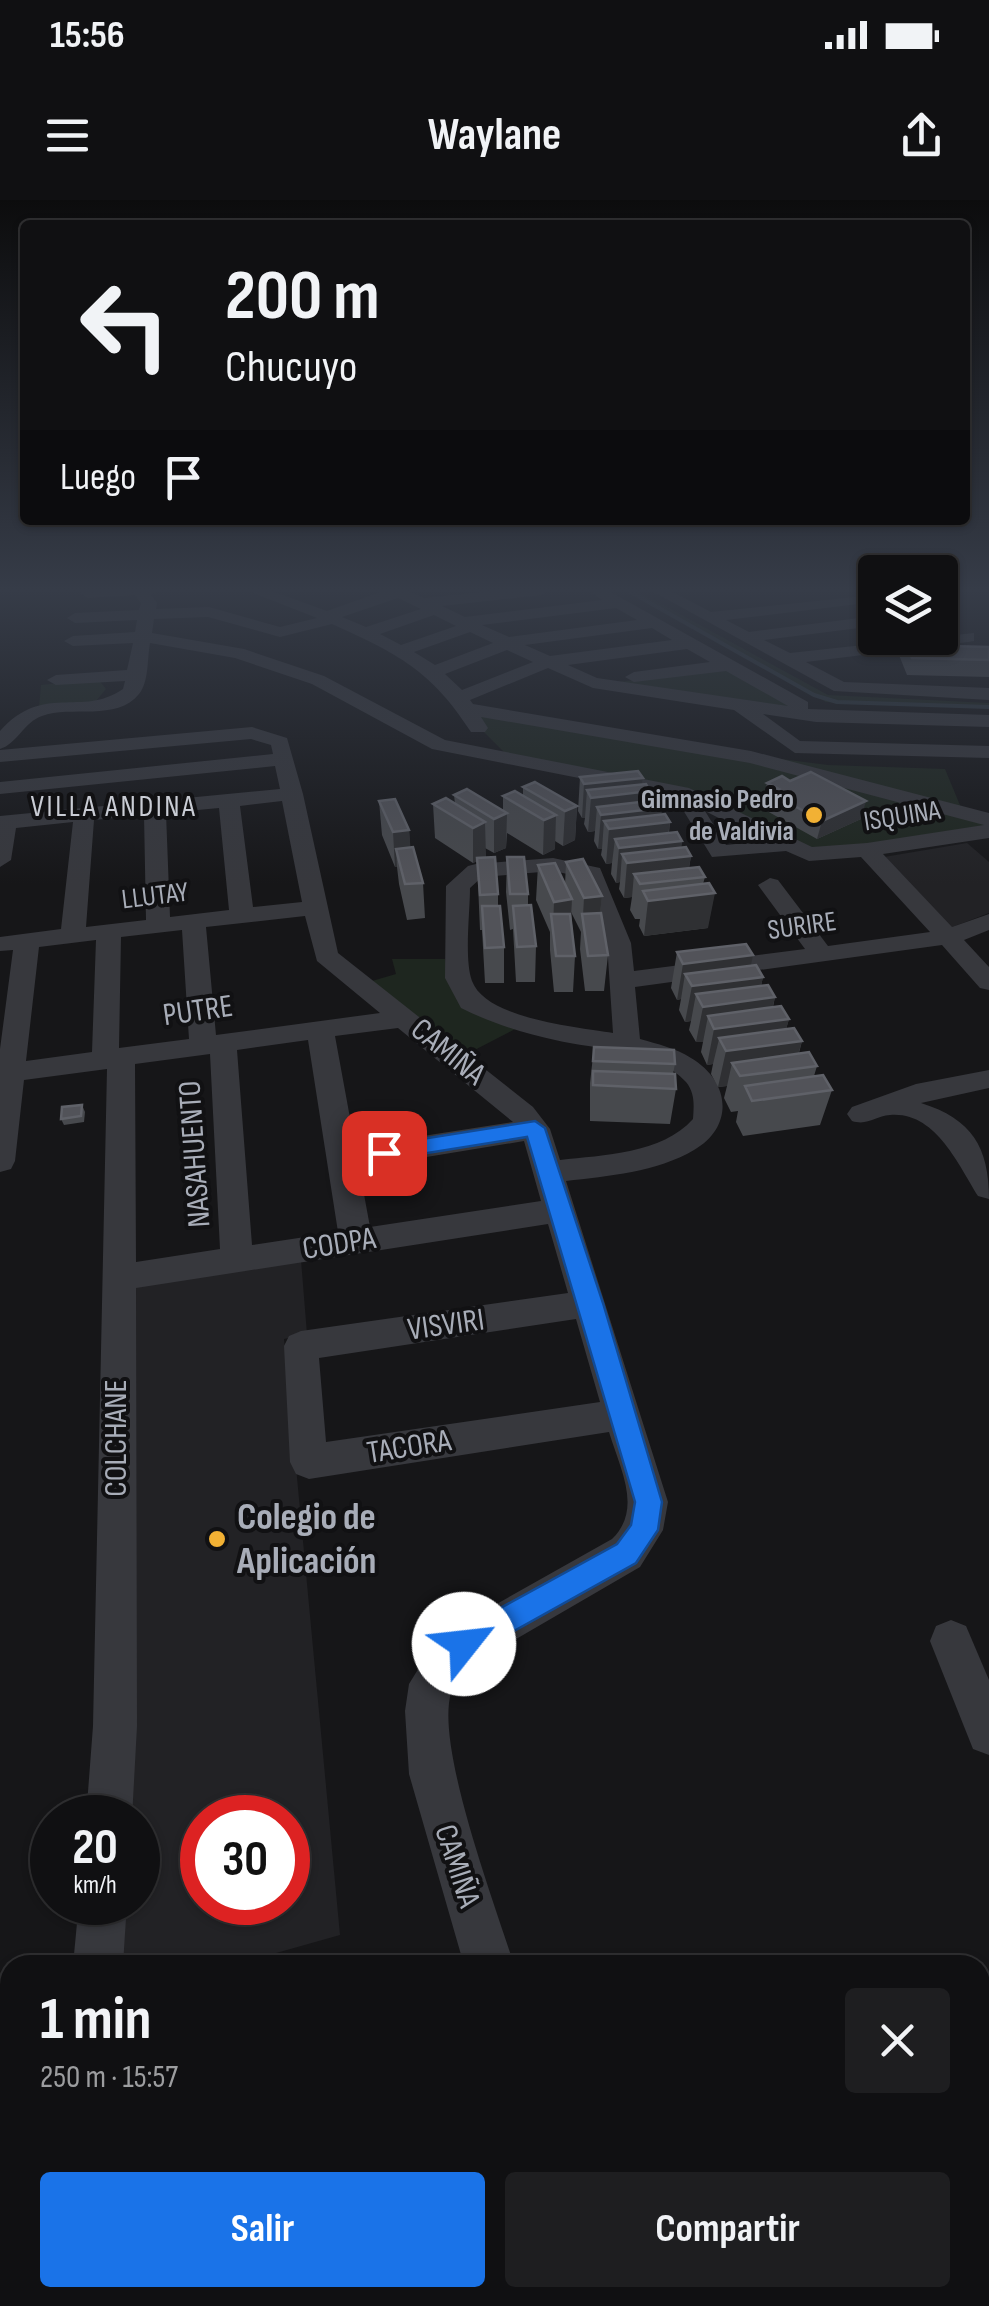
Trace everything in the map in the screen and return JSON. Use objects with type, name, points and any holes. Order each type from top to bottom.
[{"type":"street","points":[[0,743],[37,711],[97,706],[125,698],[129,688]]},
{"type":"street","name":"ISQUINA","points":[[333,688],[432,742],[682,792],[784,844],[818,855],[989,831]]},
{"type":"street","points":[[447,688],[501,756]]},
{"type":"street","points":[[462,703],[493,688]]},
{"type":"street","points":[[566,688],[576,703],[698,723],[774,762],[989,820]]},
{"type":"street","points":[[462,703],[523,718],[637,688]]},
{"type":"street","points":[[768,688],[816,716]]},
{"type":"street","points":[[845,688],[989,694]]},
{"type":"street","points":[[523,718],[541,695]]},
{"type":"street","points":[[576,703],[698,723],[740,705],[816,716],[989,721]]},
{"type":"street","points":[[740,705],[795,747],[986,758],[967,720]]},
{"type":"street","points":[[0,756],[252,733],[282,750]]},
{"type":"street","points":[[122,811],[123,745]]},
{"type":"street","points":[[0,788],[123,776],[282,750]]},
{"type":"street","name":"CAMIÑA","points":[[282,750],[326,956],[524,1114],[535,1128],[648,1502],[648,1516],[637,1543],[626,1553],[453,1652],[431,1684],[428,1742],[436,1792],[486,1955]]},
{"type":"street","points":[[682,792],[720,852],[784,844]]},
{"type":"street","points":[[0,860],[3,823],[293,794]]},
{"type":"street","points":[[229,800],[242,916]]},
{"type":"street","points":[[155,808],[158,925]]},
{"type":"street","points":[[73,935],[84,815]]},
{"type":"street","points":[[867,850],[989,982]]},
{"type":"street","name":"CODPA","points":[[117,1278],[356,1241],[556,1191],[697,1137],[708,1121],[708,1097],[687,1069],[654,1050],[564,1034],[470,1002],[458,978],[458,886],[476,871],[561,865],[586,869],[611,915],[621,955],[621,981]]},
{"type":"street","points":[[770,886],[820,954]]},
{"type":"street","name":"LLUTAY","points":[[14,942],[316,907]]},
{"type":"street","name":"NASAHUENTO","points":[[193,921],[213,1045],[237,1259]]},
{"type":"street","name":"SURIRE","points":[[621,981],[949,937],[989,921]]},
{"type":"street","name":"COLCHANE","points":[[109,931],[117,1278],[115,1726],[110,1795]]},
{"type":"street","points":[[0,1161],[14,942]]},
{"type":"street","points":[[621,981],[627,1044]]},
{"type":"street","name":"PUTRE","points":[[5,1074],[406,1018]]},
{"type":"street","points":[[320,1030],[356,1241]]},
{"type":"street","points":[[989,1079],[875,1109],[938,1120],[950,1128],[989,1188]]},
{"type":"street","points":[[384,1153],[535,1128]]},
{"type":"street","name":"VISVIRI","points":[[302,1346],[591,1303]]},
{"type":"street","name":"TACORA","points":[[302,1346],[309,1462],[624,1414]]},
{"type":"street","points":[[951,1641],[988,1727]]},
{"type":"street","points":[[99,1955],[101,1925]]},
{"type":"shaded area","points":[[41,688],[106,689],[95,702],[39,708]]},
{"type":"shaded area","points":[[661,688],[760,688],[795,708]]},
{"type":"shaded area","points":[[801,688],[816,688],[828,695],[989,703],[989,708],[826,702]]},
{"type":"shaded area","points":[[472,712],[760,762],[781,759],[828,765],[945,769],[962,810],[989,823],[989,828],[816,851],[685,788],[506,754],[482,730]]},
{"type":"shaded area","points":[[967,843],[989,862],[989,913],[950,928],[884,857]]},
{"type":"shaded area","points":[[392,959],[445,959],[454,993],[521,1026],[461,1057],[372,981],[396,974]]},
{"type":"shaded area","name":"Colegio de Aplicación","points":[[301,1260],[307,1334],[284,1339],[340,1935],[269,1955],[120,1955],[121,1925],[160,1925],[160,1795],[125,1795],[135,1284]]},
{"type":"building","points":[[638,771],[643,778],[584,784],[580,777]]},
{"type":"building","points":[[811,772],[866,801],[822,821],[771,793],[779,789],[767,783],[782,776],[790,781]]},
{"type":"building","points":[[535,782],[577,806],[565,811],[523,787]]},
{"type":"building","points":[[646,784],[650,791],[591,798],[587,790]]},
{"type":"building","points":[[467,789],[507,813],[494,819],[454,795]]},
{"type":"building","points":[[515,791],[556,815],[544,820],[503,796]]},
{"type":"building","points":[[446,798],[485,822],[473,828],[433,804]]},
{"type":"building","points":[[395,799],[409,830],[393,832],[379,801]]},
{"type":"building","points":[[657,800],[662,808],[601,815],[597,807]]},
{"type":"building","points":[[665,814],[670,822],[609,829],[604,821]]},
{"type":"building","points":[[677,832],[682,841],[619,848],[615,839]]},
{"type":"building","points":[[413,847],[423,883],[405,884],[396,849]]},
{"type":"building","points":[[686,847],[691,856],[627,863],[622,854]]},
{"type":"building","points":[[495,857],[498,894],[480,895],[477,858]]},
{"type":"building","points":[[507,857],[524,857],[528,894],[510,894]]},
{"type":"building","points":[[583,859],[602,896],[584,898],[566,862]]},
{"type":"building","points":[[555,863],[572,899],[554,902],[538,865]]},
{"type":"building","points":[[699,867],[705,877],[640,884],[634,874]]},
{"type":"building","points":[[709,883],[715,893],[648,901],[643,891]]},
{"type":"building","points":[[531,905],[536,946],[517,947],[513,906]]},
{"type":"building","points":[[482,906],[500,906],[504,947],[485,948]]},
{"type":"building","points":[[601,913],[608,955],[588,956],[582,914]]},
{"type":"building","points":[[551,914],[570,914],[575,956],[556,956]]},
{"type":"building","points":[[746,944],[753,955],[683,964],[677,952]]},
{"type":"building","points":[[756,965],[763,977],[692,986],[685,974]]},
{"type":"building","points":[[768,985],[775,997],[703,1007],[696,994]]},
{"type":"building","points":[[781,1006],[789,1019],[714,1029],[708,1016]]},
{"type":"building","points":[[794,1028],[802,1041],[726,1051],[719,1038]]},
{"type":"building","points":[[594,1047],[674,1050],[675,1064],[593,1061]]},
{"type":"building","points":[[809,1052],[817,1066],[740,1076],[732,1063]]},
{"type":"building","points":[[593,1071],[675,1074],[676,1089],[593,1085]]},
{"type":"building","points":[[823,1075],[832,1090],[752,1101],[745,1086]]},
{"type":"building","points":[[82,1105],[81,1116],[61,1119],[62,1107]]},
{"type":"waterway","points":[[802,688],[837,702],[989,707]]},
{"type":"place","name":"Gimnasio Pedro de Valdivia","points":[[814,815]]},
{"type":"place","name":"Colegio de Aplicación","points":[[217,1539]]},
{"type":"district","name":"VILLA ANDINA","points":[[114,807]]},
{"type":"route","points":[[384,1153],[535,1128],[648,1502],[644,1530],[626,1553],[464,1644]]}]
